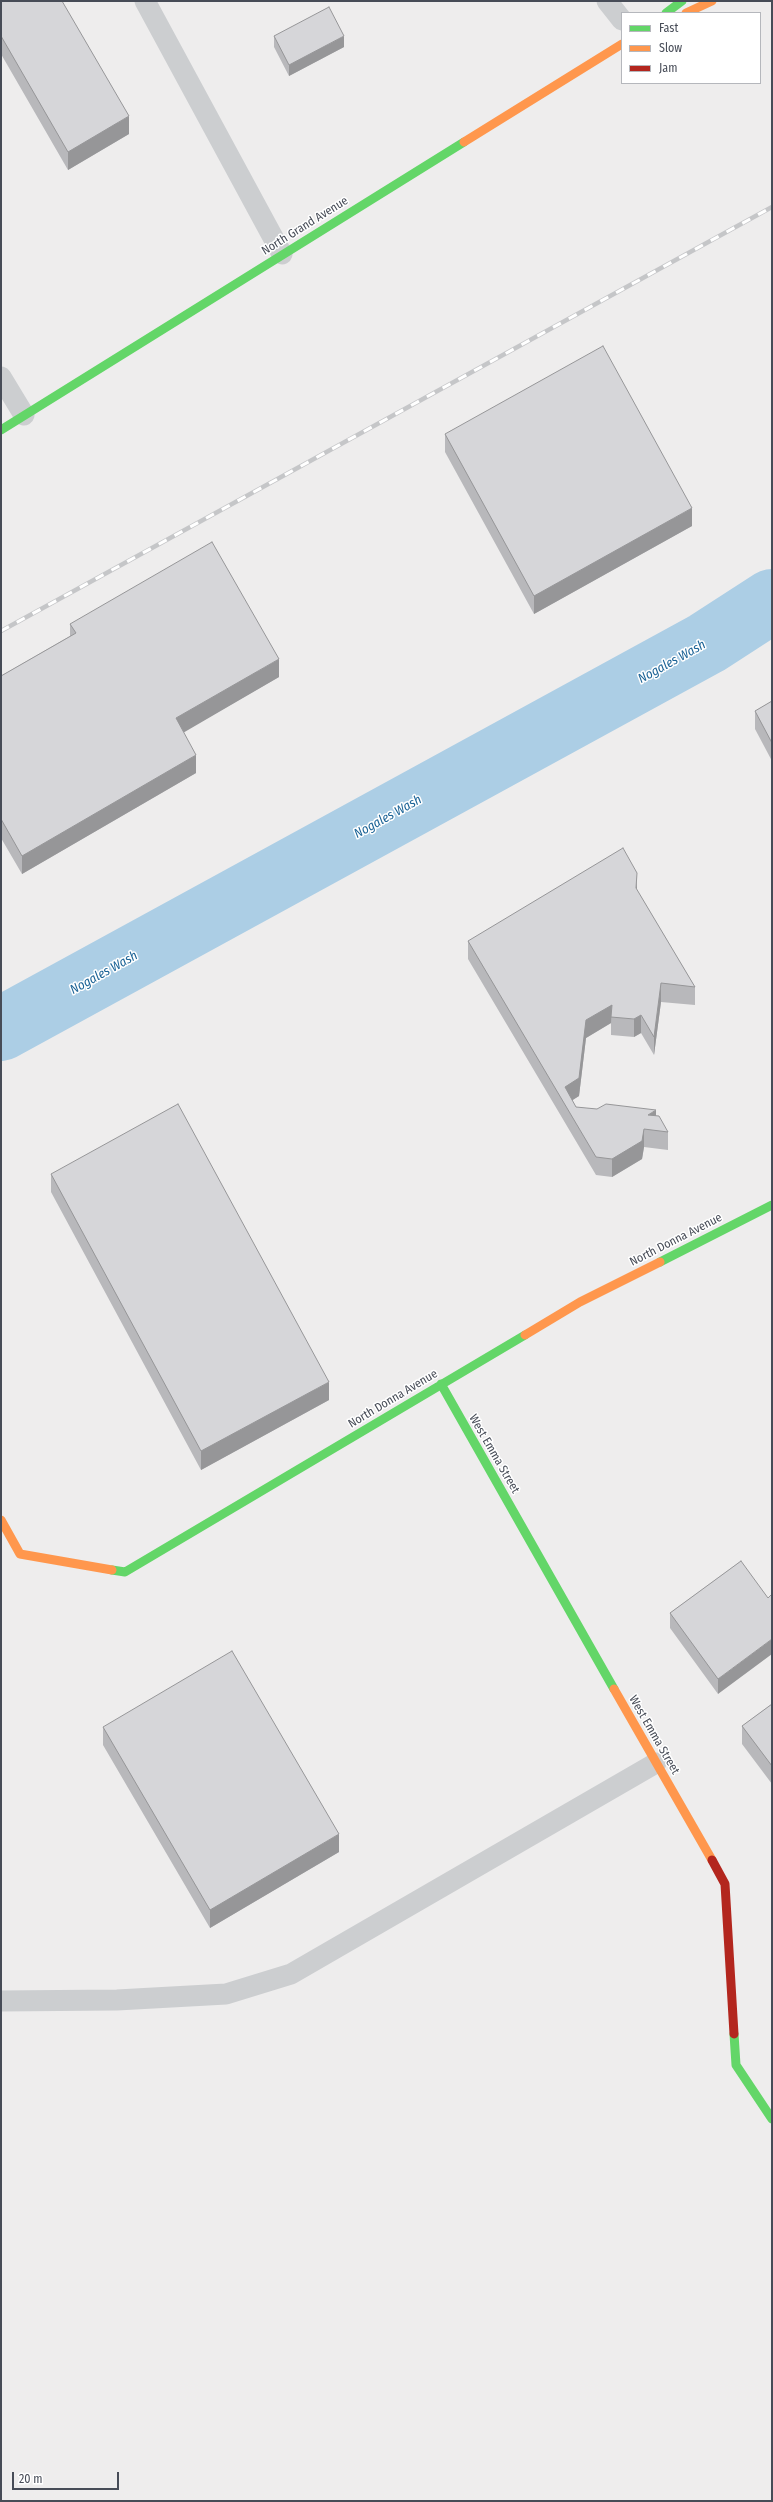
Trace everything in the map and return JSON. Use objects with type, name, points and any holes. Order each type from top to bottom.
[{"type":"street","points":[[667,12],[682,1]]},
{"type":"street","points":[[688,12],[712,1]]},
{"type":"street","name":"North Grand Avenue","points":[[1,430],[621,45]]},
{"type":"street","name":"North Donna Avenue","points":[[1,1520],[20,1554],[125,1572],[580,1302],[772,1204]]},
{"type":"street","name":"West Emma Street","points":[[441,1384],[725,1884],[736,2065],[772,2119]]},
{"type":"lane","points":[[146,1],[282,254]]},
{"type":"lane","points":[[607,1],[621,19]]},
{"type":"lane","points":[[1,377],[24,416]]},
{"type":"lane","points":[[1,2001],[117,2000],[226,1994],[292,1974],[656,1763]]},
{"type":"building","points":[[1,1],[62,1],[129,116],[68,152],[1,36]]},
{"type":"building","points":[[329,7],[344,36],[289,65],[274,36]]},
{"type":"building","points":[[603,346],[692,508],[534,596],[445,434]]},
{"type":"building","points":[[212,542],[279,659],[176,718],[196,755],[22,856],[1,819],[1,676],[76,633],[70,624]]},
{"type":"building","points":[[772,701],[772,743],[755,711]]},
{"type":"building","points":[[623,848],[637,873],[636,888],[695,987],[661,983],[654,1037],[641,1015],[634,1019],[611,1017],[612,1005],[586,1020],[579,1078],[565,1087],[576,1107],[597,1109],[606,1104],[656,1110],[648,1115],[659,1116],[668,1132],[644,1129],[642,1141],[612,1159],[596,1157],[468,941]]},
{"type":"building","points":[[178,1104],[329,1382],[201,1451],[51,1174]]},
{"type":"building","points":[[741,1561],[768,1598],[772,1594],[772,1639],[718,1679],[670,1613]]},
{"type":"building","points":[[232,1651],[339,1834],[210,1910],[103,1727]]},
{"type":"building","points":[[772,1704],[772,1766],[742,1726]]},
{"type":"waterway","name":"Nogales Wash","points":[[1,1029],[707,643],[772,601]]},
{"type":"railway","points":[[1,631],[772,207]]},
{"type":"traffic: fast","points":[[667,12],[682,1]]},
{"type":"traffic: fast","points":[[1,430],[464,142]]},
{"type":"traffic: fast","points":[[660,1262],[772,1205]]},
{"type":"traffic: fast","points":[[112,1570],[125,1572],[525,1335]]},
{"type":"traffic: fast","points":[[441,1384],[614,1689]]},
{"type":"traffic: fast","points":[[734,2034],[736,2065],[772,2119]]},
{"type":"traffic: slow","points":[[688,12],[712,1]]},
{"type":"traffic: slow","points":[[464,142],[621,45]]},
{"type":"traffic: slow","points":[[525,1335],[580,1302],[660,1262]]},
{"type":"traffic: slow","points":[[1,1520],[20,1554],[112,1570]]},
{"type":"traffic: slow","points":[[614,1689],[712,1860]]},
{"type":"traffic: jam","points":[[712,1860],[725,1884],[734,2034]]}]
